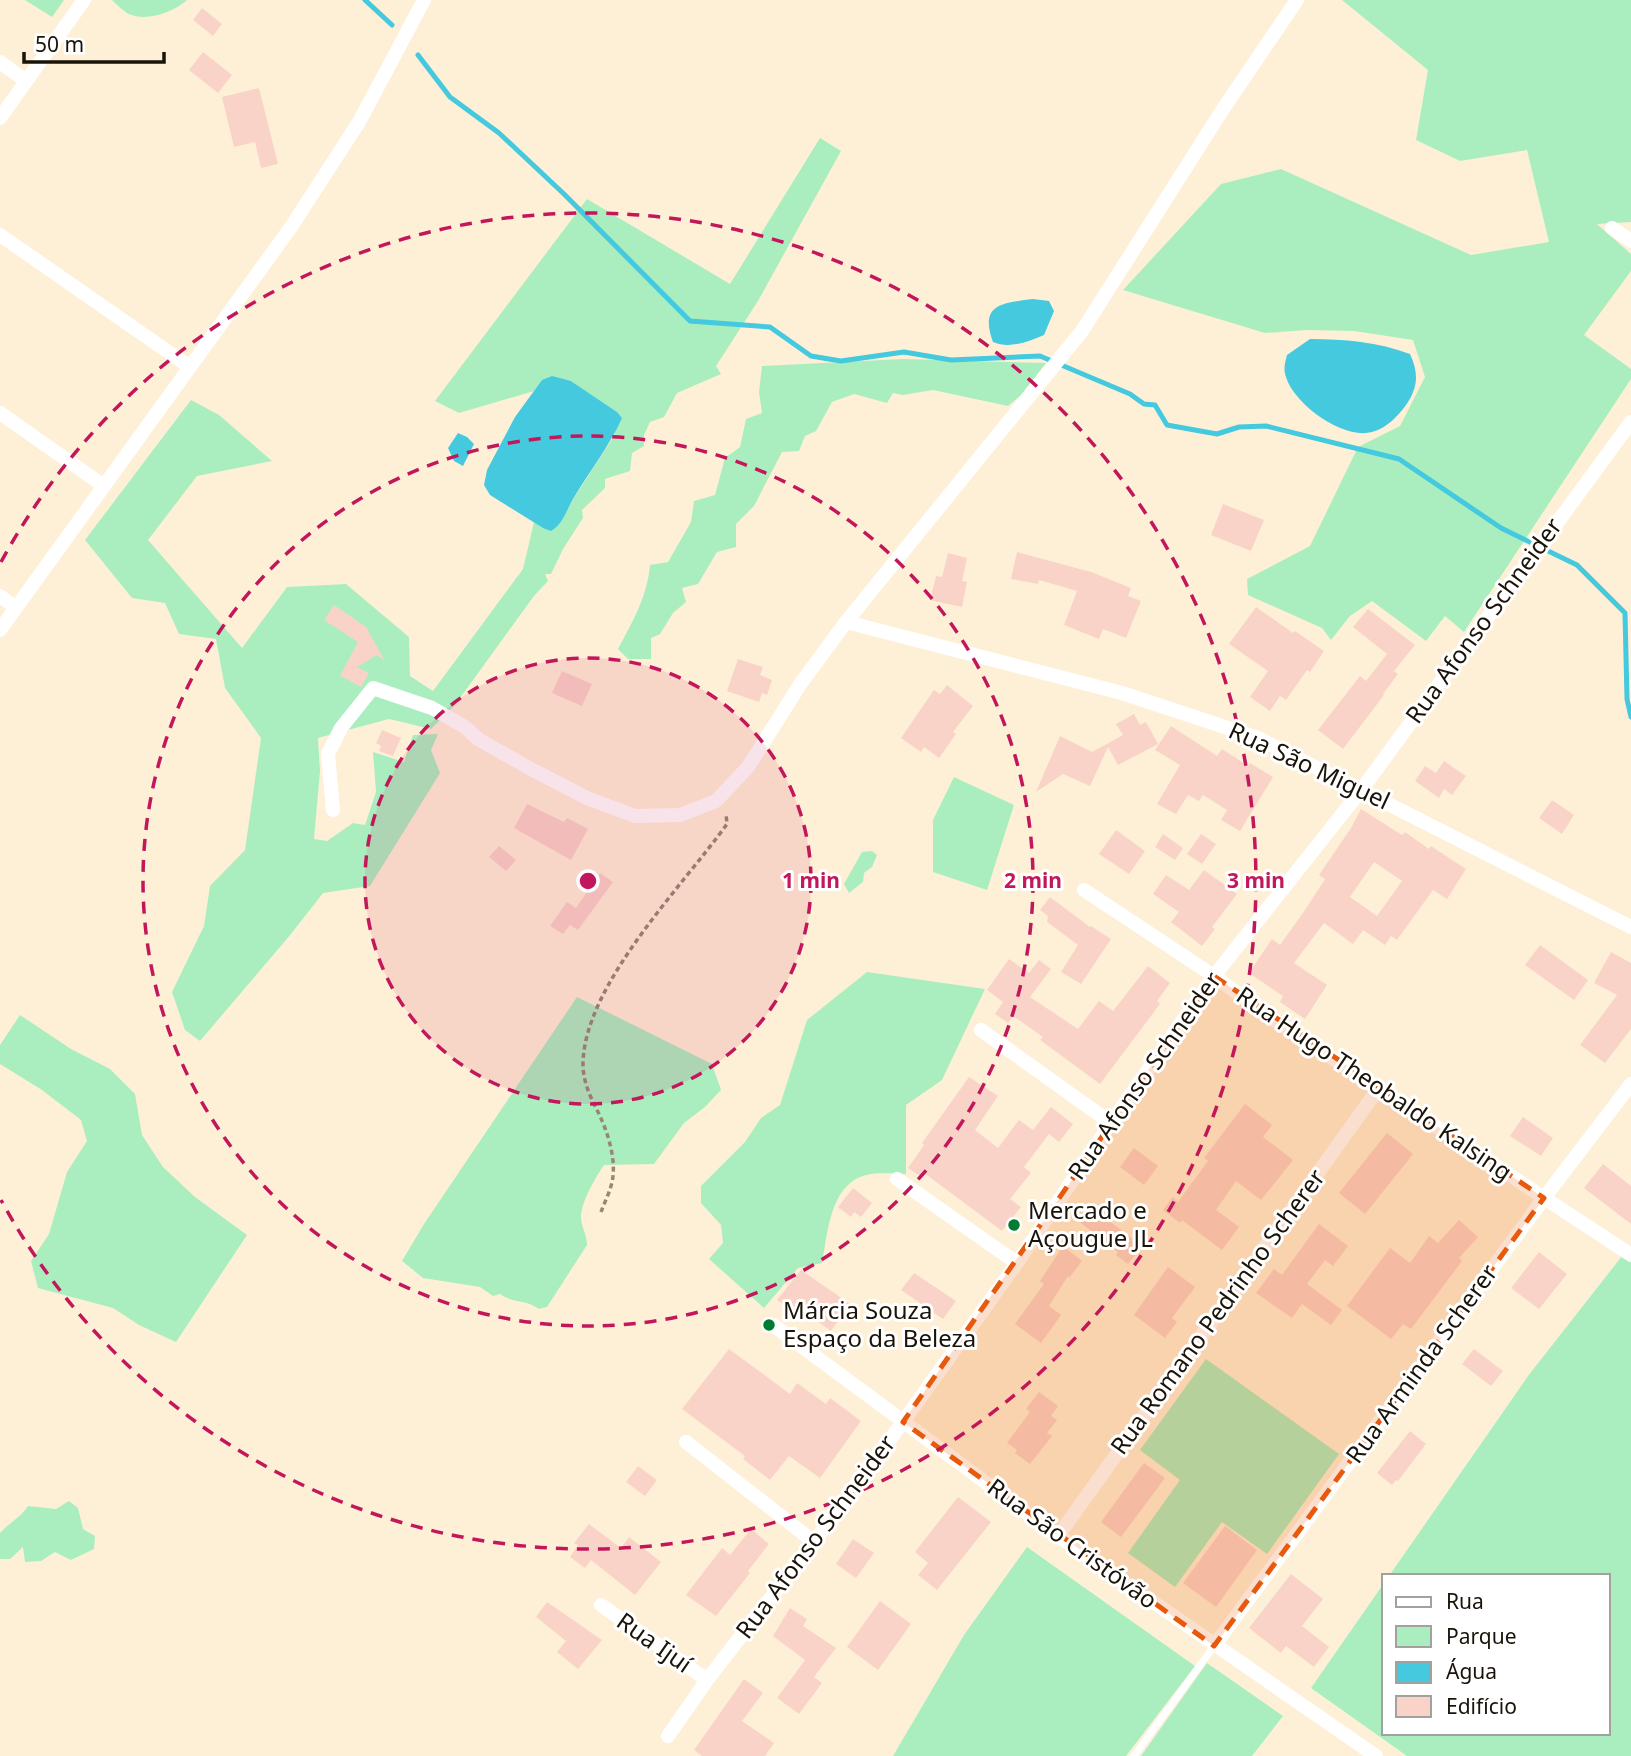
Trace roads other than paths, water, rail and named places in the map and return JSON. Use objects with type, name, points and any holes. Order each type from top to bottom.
[{"type":"street","points":[[0,118],[84,0]]},
{"type":"street","points":[[0,630],[291,227],[359,122],[424,0]]},
{"type":"street","points":[[333,810],[328,754],[341,728],[373,688],[432,708],[465,727],[478,739],[529,768],[587,798],[635,816],[680,815],[716,801],[725,794],[748,767],[801,683],[846,622],[1082,331],[1215,121],[1297,0]]},
{"type":"street","points":[[0,62],[26,81]]},
{"type":"street","points":[[1612,228],[1631,241]]},
{"type":"street","points":[[0,234],[190,367]]},
{"type":"street","points":[[0,413],[104,486]]},
{"type":"street","name":"Rua Afonso Schneider","points":[[668,1736],[707,1680],[903,1422],[1214,976],[1362,789],[1631,422]]},
{"type":"street","points":[[0,596],[16,608]]},
{"type":"street","name":"Rua São Miguel","points":[[846,622],[1135,697],[1258,738],[1631,927]]},
{"type":"street","name":"Rua Hugo Theobaldo Kalsing","points":[[1084,890],[1214,976],[1271,1018],[1631,1255]]},
{"type":"street","points":[[981,1030],[1111,1123]]},
{"type":"street","name":"Rua Arminda Scherer","points":[[1214,1646],[1631,1084]]},
{"type":"street","name":"Rua Romano Pedrinho Scherer","points":[[1058,1536],[1378,1089]]},
{"type":"street","points":[[897,1179],[1017,1262]]},
{"type":"street","name":"Rua São Cristóvão","points":[[773,1325],[1058,1536],[1376,1756]]},
{"type":"street","points":[[685,1441],[814,1542]]},
{"type":"street","name":"Rua Ijuí","points":[[601,1605],[707,1680]]},
{"type":"lane","points":[[1134,1756],[1214,1646]]},
{"type":"water","points":[[1033,299],[1049,301],[1054,311],[1044,335],[1012,345],[993,342],[989,329],[991,313],[1003,304]]},
{"type":"water","points":[[1310,339],[1361,342],[1410,354],[1416,380],[1406,405],[1392,421],[1372,432],[1347,431],[1321,418],[1299,398],[1285,371],[1287,355]]},
{"type":"water","points":[[552,376],[571,381],[622,418],[561,521],[551,531],[490,495],[484,485],[487,470],[515,417],[542,380]]},
{"type":"water","points":[[458,433],[474,444],[463,466],[454,461],[448,448]]},
{"type":"waterway","points":[[365,0],[392,25]]},
{"type":"waterway","points":[[418,55],[450,97],[499,133],[564,194],[690,321],[770,327],[811,356],[841,361],[904,352],[951,360],[1040,356],[1130,394],[1144,404],[1155,405],[1167,425],[1217,434],[1239,427],[1266,426],[1399,459],[1501,528],[1577,565],[1625,613],[1627,699],[1631,717]]},
{"type":"place","name":"Mercado e Açougue JL","points":[[1014,1225]]},
{"type":"place","name":"Márcia Souza Espaço da Beleza","points":[[769,1325]]}]
